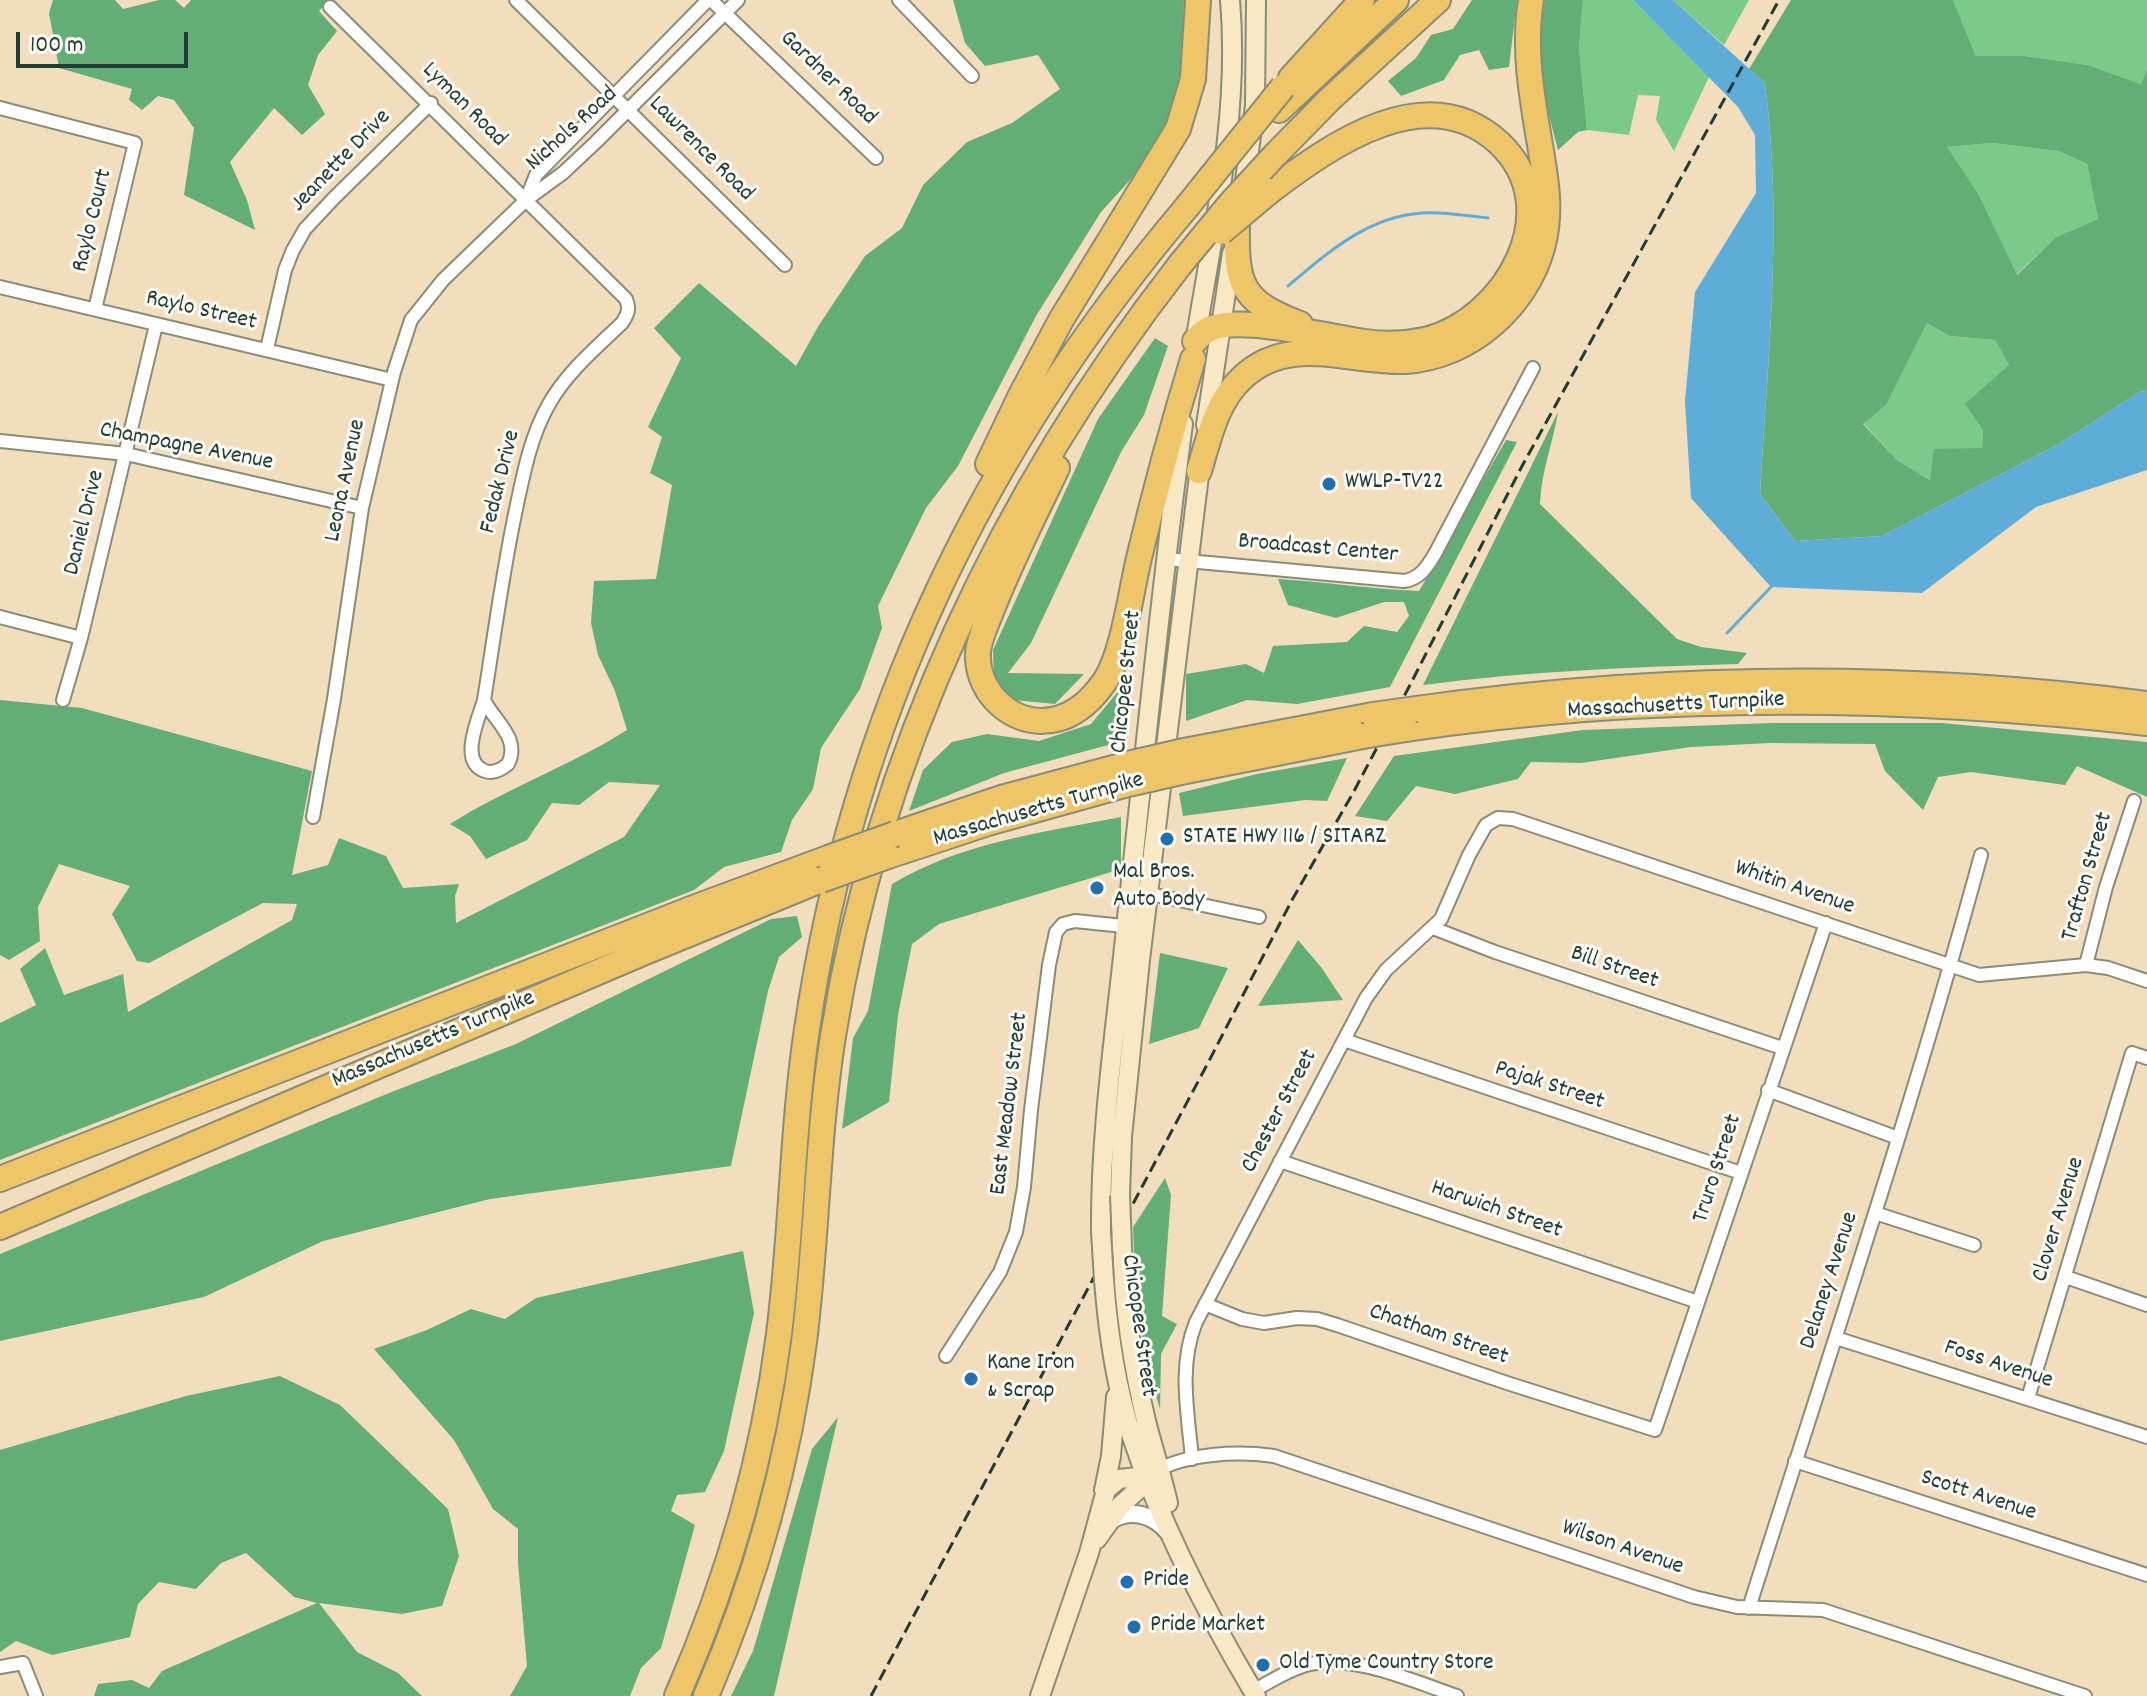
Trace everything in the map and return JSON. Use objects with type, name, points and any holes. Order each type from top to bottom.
[{"type":"highway","points":[[677,1696],[729,1562],[762,1433],[779,1332],[806,1033],[835,878],[870,756],[897,681],[977,490],[1022,393],[1075,296],[1178,129],[1193,79],[1198,0]]},
{"type":"highway","points":[[927,612],[993,484],[1064,367],[1130,276],[1362,0]]},
{"type":"highway","points":[[1281,99],[1396,0]]},
{"type":"highway","points":[[706,1696],[748,1589],[770,1517],[787,1445],[808,1304],[822,1130],[833,1040],[851,941],[884,823],[922,713],[977,585],[1033,480],[1114,354],[1179,266],[1275,155],[1330,99],[1438,0]]},
{"type":"highway","points":[[1199,471],[1223,403],[1241,378],[1259,365],[1280,356],[1306,351],[1393,361],[1426,358],[1476,337],[1516,300],[1532,275],[1542,248],[1548,203],[1528,67],[1531,0]]},
{"type":"highway","points":[[1114,354],[1012,562],[980,642],[980,671],[991,695],[1008,711],[1032,720],[1054,719],[1074,712],[1096,694],[1114,664],[1157,480],[1194,350],[1204,331],[1221,326],[1325,333],[1367,342],[1414,342],[1455,329],[1482,310],[1506,283],[1525,243],[1529,216],[1522,176],[1507,151],[1482,130],[1452,118],[1419,116],[1390,122],[1344,140],[1314,157],[1179,266]]},
{"type":"highway","points":[[1237,223],[1237,268],[1251,296],[1271,311],[1325,333]]},
{"type":"highway","name":"Massachusetts Turnpike","points":[[0,1179],[681,913],[891,845],[1001,798],[1368,726],[1580,691],[1706,683],[1825,682],[1965,686],[2147,704]]},
{"type":"highway","name":"Massachusetts Turnpike","points":[[1411,719],[1791,701],[1955,705],[2147,723]]},
{"type":"highway","name":"Massachusetts Turnpike","points":[[0,1227],[645,952],[824,869]]},
{"type":"main road","name":"Chicopee Street","points":[[1230,0],[1232,57],[1227,130],[1166,559],[1130,890],[1135,928],[1120,1195],[1124,1289],[1154,1472],[1180,1552],[1204,1607],[1254,1694]]},
{"type":"main road","name":"Chicopee Street","points":[[1154,1472],[1132,1436],[1116,1366],[1104,1280],[1101,1232],[1106,1119],[1135,928],[1150,894],[1199,471],[1255,106],[1256,0]]},
{"type":"main road","points":[[1040,1696],[1089,1553],[1103,1497],[1113,1440],[1116,1366]]},
{"type":"main road","points":[[1103,1497],[1114,1481],[1154,1472]]},
{"type":"main road","points":[[1089,1553],[1110,1521],[1154,1472]]},
{"type":"street","name":"Lawrence Road","points":[[516,0],[785,265]]},
{"type":"street","name":"Nichols Road","points":[[526,200],[536,175],[710,0]]},
{"type":"street","name":"Gardner Road","points":[[710,0],[876,158]]},
{"type":"street","name":"Nichols Road","points":[[526,200],[563,173],[738,0]]},
{"type":"street","points":[[899,0],[972,76]]},
{"type":"street","name":"Lyman Road","points":[[330,7],[431,103],[626,299],[629,306]]},
{"type":"street","name":"Jeanette Drive","points":[[267,349],[285,270],[305,229],[431,103]]},
{"type":"street","name":"Raylo Court","points":[[0,108],[135,143],[95,309]]},
{"type":"street","name":"Leona Avenue","points":[[313,817],[362,508],[399,353],[414,315],[443,280],[526,200]]},
{"type":"street","name":"Raylo Street","points":[[0,287],[392,380]]},
{"type":"street","name":"Fedak Drive","points":[[484,700],[501,723],[512,748],[508,764],[497,771],[482,770],[473,761],[474,731],[484,700],[508,546],[523,474],[537,427],[565,379],[622,323],[629,314],[629,306]]},
{"type":"street","name":"Daniel Drive","points":[[63,700],[81,638],[156,325]]},
{"type":"street","name":"Broadcast Center","points":[[1166,559],[1404,581],[1415,578],[1424,571],[1436,552],[1533,368]]},
{"type":"street","name":"Champagne Avenue","points":[[0,441],[126,454],[362,508]]},
{"type":"street","points":[[0,617],[81,638]]},
{"type":"street","name":"Trafton Street","points":[[2086,965],[2106,887],[2134,801]]},
{"type":"street","name":"Whitin Avenue","points":[[1492,819],[1513,819],[1979,975],[2086,965],[2108,968],[2147,981]]},
{"type":"street","name":"Chester Street","points":[[1192,1459],[1186,1359],[1190,1338],[1205,1304],[1381,976],[1433,928],[1446,911],[1476,840],[1492,819]]},
{"type":"street","name":"Delaney Avenue","points":[[1749,1608],[1875,1213],[1951,966],[1981,855]]},
{"type":"street","points":[[1130,890],[1259,917]]},
{"type":"street","name":"East Meadow Street","points":[[946,1356],[1000,1272],[1016,1232],[1024,1187],[1049,965],[1056,932],[1063,924],[1075,921],[1135,928]]},
{"type":"street","name":"Truro Street","points":[[1655,1430],[1826,923]]},
{"type":"street","name":"Bill Street","points":[[1433,928],[1495,952],[1782,1048]]},
{"type":"street","name":"Pajak Street","points":[[1344,1040],[1741,1173]]},
{"type":"street","name":"Clover Avenue","points":[[2028,1398],[2132,1053],[2147,1058]]},
{"type":"street","points":[[1768,1090],[1898,1138]]},
{"type":"street","name":"Harwich Street","points":[[1280,1161],[1698,1302]]},
{"type":"street","points":[[1875,1213],[1974,1245]]},
{"type":"street","points":[[2066,1277],[2147,1305]]},
{"type":"street","name":"Chatham Street","points":[[1205,1304],[1242,1319],[1264,1323],[1297,1318],[1317,1319],[1655,1430]]},
{"type":"street","name":"Foss Avenue","points":[[1836,1338],[2147,1437]]},
{"type":"street","name":"Wilson Avenue","points":[[1154,1472],[1192,1459],[1252,1454],[1286,1459],[1684,1594],[1749,1608],[1823,1610],[2085,1696]]},
{"type":"street","name":"Scott Avenue","points":[[1795,1461],[2147,1575]]},
{"type":"street","points":[[1110,1521],[1122,1514],[1153,1518],[1162,1524],[1180,1552]]},
{"type":"street","points":[[1254,1694],[1299,1668],[1339,1662],[1457,1696]]},
{"type":"street","points":[[0,1667],[23,1664],[36,1696]]},
{"type":"green space","points":[[53,0],[115,0],[123,9],[159,0],[175,0],[184,8],[191,0],[329,0],[319,11],[337,31],[318,55],[308,85],[325,114],[302,135],[274,108],[230,162],[247,200],[255,230],[184,195],[194,128],[174,100],[158,96],[142,110],[129,100],[132,89],[59,68],[49,13]]},
{"type":"green space","points":[[953,0],[1184,0],[1181,77],[1163,132],[1131,179],[1101,212],[1036,316],[958,466],[926,508],[878,606],[882,628],[860,689],[821,748],[813,789],[792,820],[781,852],[724,867],[694,890],[0,1160],[0,1023],[36,1005],[20,969],[45,948],[64,995],[123,974],[128,1012],[292,920],[297,904],[263,903],[149,963],[137,961],[112,914],[130,886],[59,864],[38,907],[40,941],[9,960],[0,955],[0,700],[82,708],[312,771],[292,875],[328,865],[339,838],[386,856],[403,888],[459,884],[455,896],[456,923],[624,837],[660,785],[609,782],[579,805],[552,803],[527,840],[486,859],[470,836],[450,824],[627,730],[615,691],[598,655],[591,623],[594,581],[656,579],[672,485],[650,473],[662,437],[648,427],[681,358],[654,328],[699,283],[796,366],[865,256],[902,228],[923,185],[967,142],[1012,123],[1060,89],[1038,55],[985,66],[965,43]]},
{"type":"green space","points":[[1472,0],[1517,0],[1509,67],[1489,70],[1479,50],[1460,55],[1444,80],[1401,96],[1388,81],[1416,58],[1431,35],[1453,29]]},
{"type":"green space","points":[[1545,0],[1583,0],[1579,47],[1587,130],[1578,132],[1558,150],[1542,76],[1541,39]]},
{"type":"green space","points":[[1583,0],[1633,0],[1709,77],[1674,151],[1656,120],[1660,96],[1638,95],[1629,135],[1587,130],[1579,47]]},
{"type":"green space","points":[[1673,0],[1749,0],[1724,45]]},
{"type":"green space","points":[[1791,0],[1953,0],[1976,56],[2025,56],[2088,65],[2141,84],[2147,69],[2147,392],[2141,391],[2059,444],[1882,536],[1795,541],[1760,494],[1770,340],[1773,186],[1765,83],[1749,69]],"holes":[[[1992,143],[2058,151],[2087,164],[2098,219],[2056,237],[2017,275],[1979,195],[1947,147]],[[1927,323],[1949,336],[1995,340],[2009,365],[1965,404],[1983,430],[1982,448],[1934,449],[1930,480],[1898,461],[1863,424],[1887,404]]]},
{"type":"green space","points":[[1953,0],[2147,0],[2147,69],[2141,84],[2088,65],[2025,56],[1976,56]]},
{"type":"green space","points":[[1992,143],[2058,151],[2087,164],[2098,219],[2056,237],[2016,275],[1979,195],[1946,147]]},
{"type":"green space","points":[[1927,323],[1949,336],[1995,340],[2009,365],[1983,430],[1982,449],[1930,480],[1898,461],[1863,423],[1887,404]]},
{"type":"green space","points":[[1155,338],[1168,346],[1144,415],[1121,452],[1031,643],[1008,673],[1084,674],[1055,704],[1014,700],[994,679],[993,650],[1098,419]]},
{"type":"green space","points":[[1558,412],[1540,504],[1677,639],[1701,647],[1747,653],[1738,664],[1541,673],[1423,685]]},
{"type":"green space","points":[[1506,440],[1517,442],[1390,687],[1297,704],[1247,700],[1186,721],[1186,674],[1246,664],[1264,673],[1273,646],[1347,642],[1364,626],[1397,632],[1409,616],[1404,602],[1384,602],[1336,618],[1288,605],[1278,579],[1419,591]]},
{"type":"green space","points":[[1131,676],[1127,740],[1004,773],[909,811],[923,770],[952,742],[987,734],[1039,741],[1091,724]]},
{"type":"green space","points":[[1772,723],[1942,723],[2147,742],[2147,797],[2077,766],[2065,785],[1971,772],[1938,777],[1923,810],[1885,771],[1875,744],[1770,743],[1691,747],[1581,763],[1531,762],[1518,779],[1455,794],[1416,786],[1387,821],[1355,816],[1394,756],[1583,730]]},
{"type":"green space","points":[[1347,758],[1327,801],[1305,800],[1183,816],[1179,793],[1257,774]]},
{"type":"green space","points":[[1121,817],[1121,869],[939,924],[912,944],[898,1015],[889,1102],[842,1129],[853,1038],[868,1011],[892,884],[946,858],[974,849]]},
{"type":"green space","points":[[797,916],[802,937],[779,957],[768,991],[731,1166],[490,1199],[323,1241],[204,1297],[0,1341],[0,1254],[389,1093],[516,1044],[771,919]]},
{"type":"green space","points":[[1298,940],[1343,1000],[1258,1006]]},
{"type":"green space","points":[[1160,953],[1228,968],[1199,1028],[1149,1044]]},
{"type":"green space","points":[[1165,1178],[1171,1195],[1162,1316],[1177,1324],[1161,1354],[1160,1409],[1145,1359],[1136,1297],[1133,1227]]},
{"type":"green space","points":[[743,1251],[754,1313],[724,1451],[705,1492],[677,1495],[671,1511],[695,1525],[661,1648],[641,1668],[630,1696],[510,1696],[527,1666],[518,1529],[493,1509],[454,1440],[374,1349],[427,1330],[471,1309],[505,1319],[536,1298]]},
{"type":"green space","points":[[280,1376],[340,1405],[448,1509],[459,1556],[442,1606],[402,1614],[319,1603],[357,1652],[398,1673],[422,1696],[94,1696],[98,1684],[132,1680],[149,1688],[162,1671],[317,1603],[294,1597],[246,1553],[221,1563],[196,1589],[159,1582],[138,1604],[130,1637],[52,1655],[16,1641],[0,1652],[0,1450],[186,1396]]},
{"type":"green space","points":[[838,1417],[774,1696],[731,1696],[753,1651],[812,1449]]},
{"type":"water","points":[[1633,0],[1673,0],[1765,83],[1773,186],[1773,237],[1760,494],[1795,541],[1882,536],[2059,444],[2141,391],[2147,392],[2147,470],[2036,507],[1922,593],[1771,587],[1691,498],[1685,401],[1695,292],[1756,193],[1755,135],[1738,107]]},
{"type":"waterway","points":[[1288,286],[1356,234],[1395,218],[1416,213],[1488,218]]},
{"type":"waterway","points":[[1727,633],[1771,587]]},
{"type":"railway","points":[[871,1696],[1292,900],[1353,793],[1521,468],[1779,0]]},
{"type":"place","name":"WWLP-TV22","points":[[1329,484]]},
{"type":"place","name":"STATE HWY 116 / SITARZ","points":[[1167,839]]},
{"type":"place","name":"Mal Bros. Auto Body","points":[[1097,888]]},
{"type":"place","name":"Kane Iron & Scrap","points":[[971,1379]]},
{"type":"place","name":"Pride","points":[[1127,1582]]},
{"type":"place","name":"Pride Market","points":[[1134,1627]]},
{"type":"place","name":"Old Tyme Country Store","points":[[1263,1665]]}]
